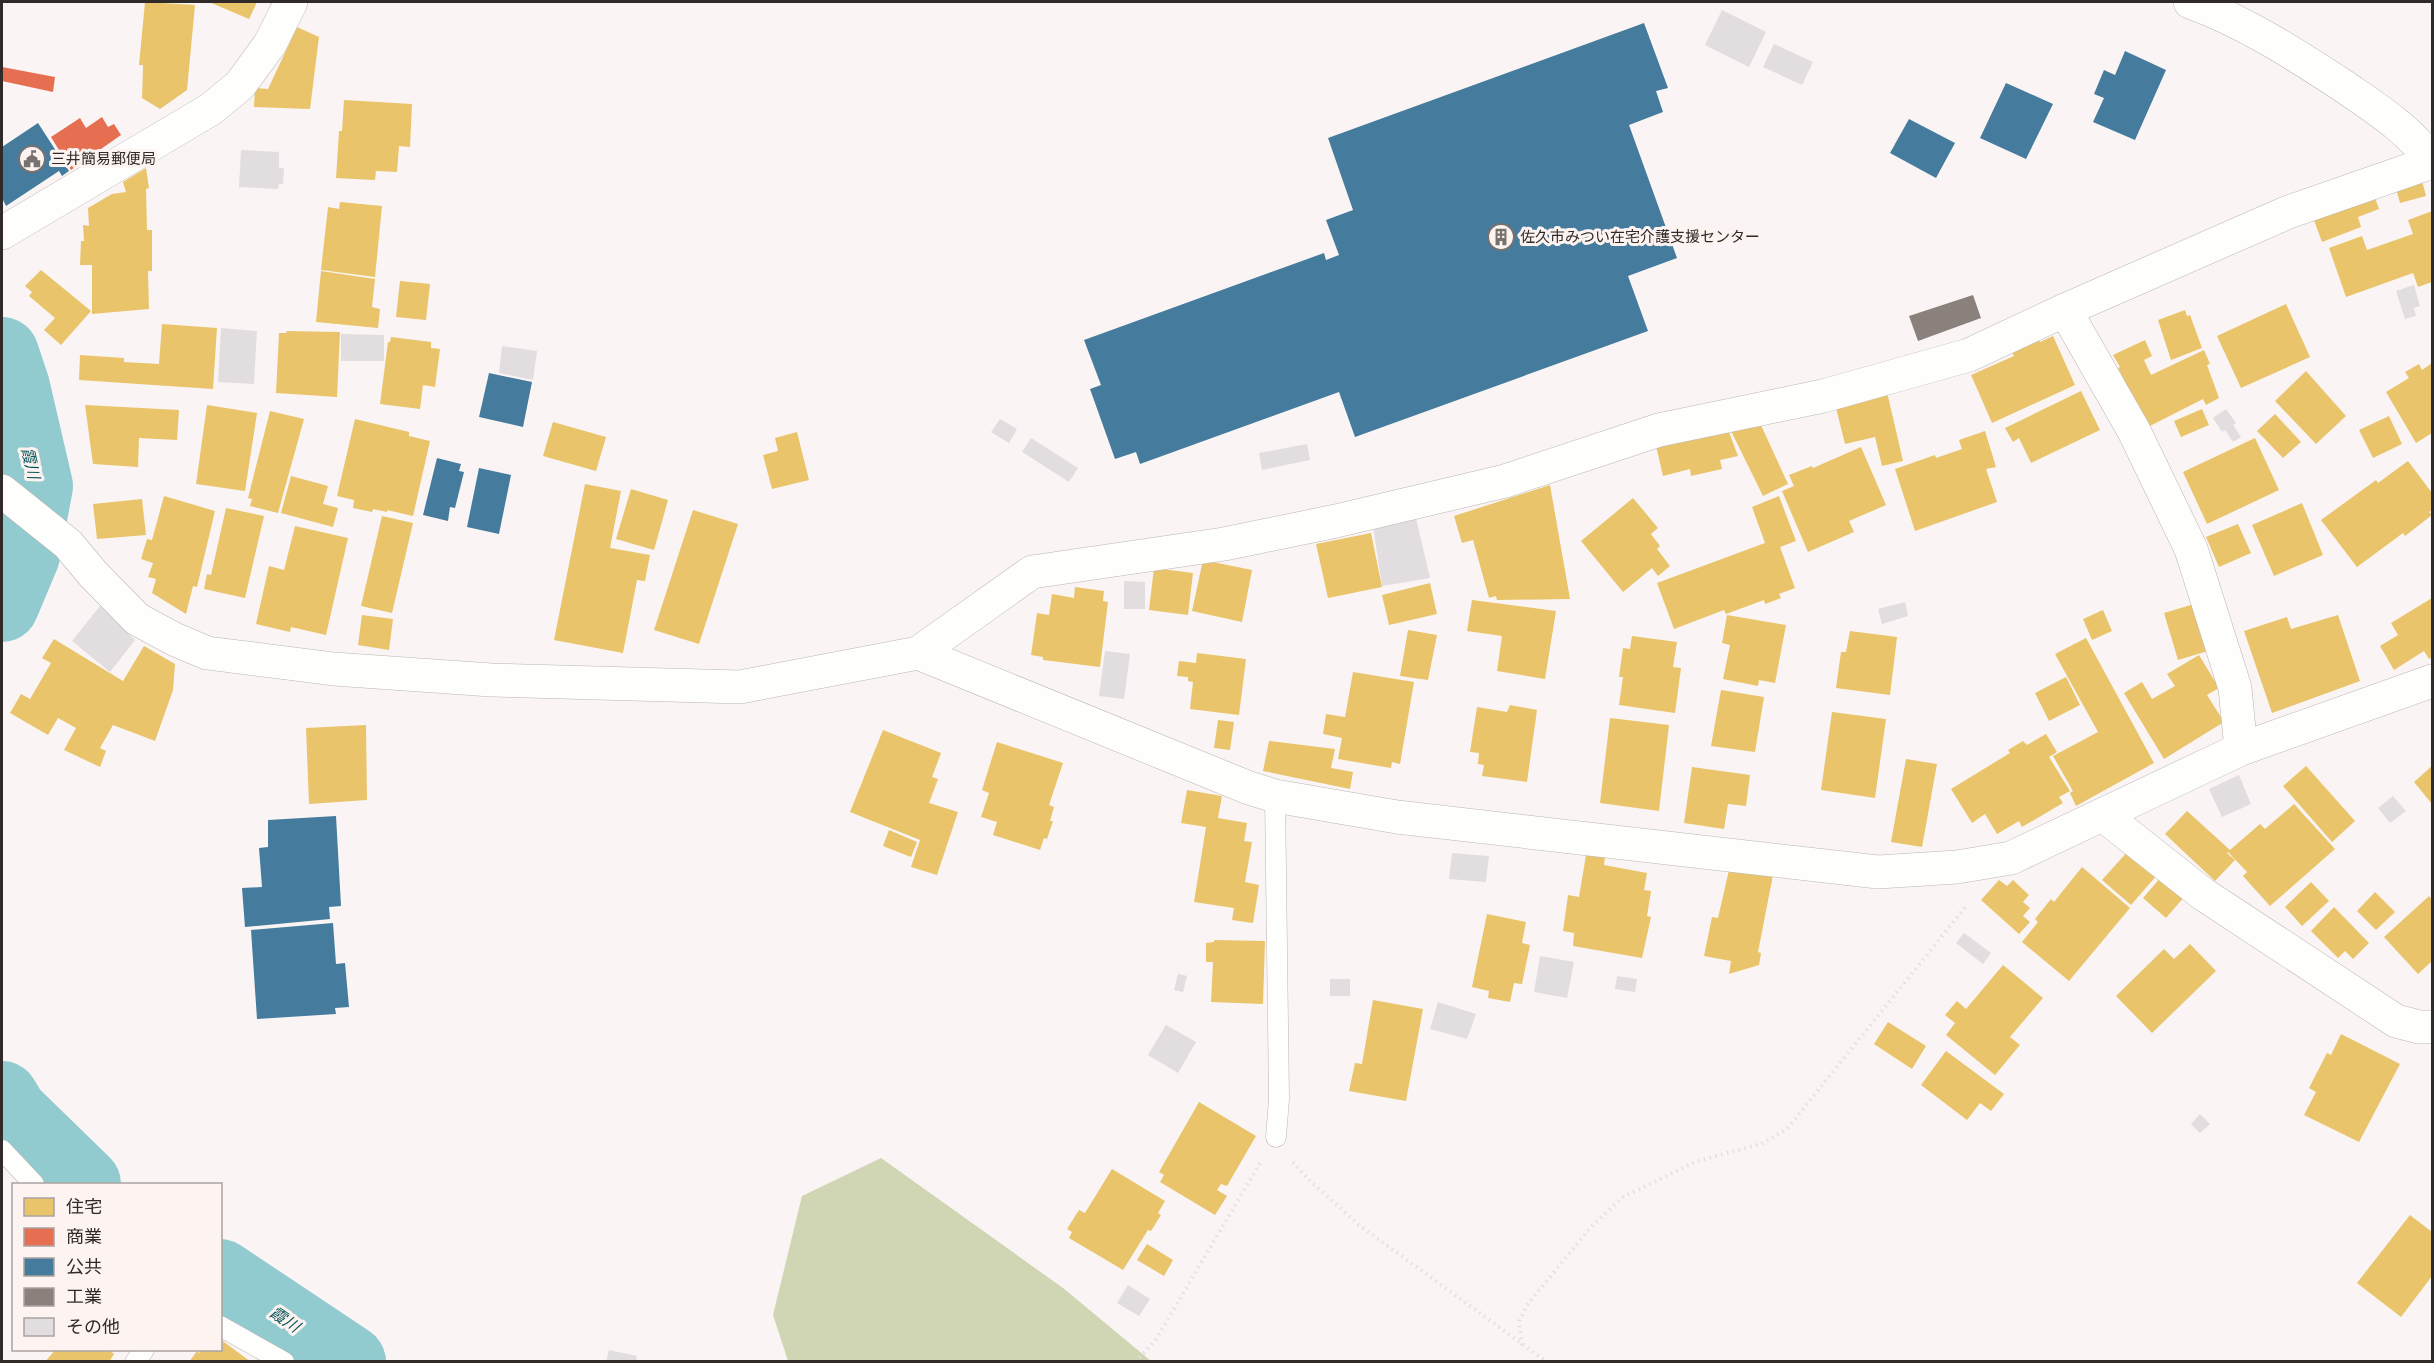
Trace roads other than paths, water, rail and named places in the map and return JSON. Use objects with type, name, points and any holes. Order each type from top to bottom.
[{"type":"street","points":[[2,233],[211,109],[240,85],[270,44],[291,2]]},
{"type":"street","points":[[2,491],[68,544],[93,574],[137,619],[174,639],[207,653],[334,669],[490,680],[740,687],[918,652],[1032,572],[1224,544],[1336,521],[1505,481],[1659,430],[1823,396],[1969,355],[2065,310],[2286,213],[2433,161],[2417,140],[2389,117],[2286,48],[2224,14],[2190,2]]},
{"type":"street","points":[[2065,310],[2134,431],[2191,549],[2235,688],[2241,749]]},
{"type":"street","points":[[918,652],[1249,788],[1275,796],[1398,817],[1878,872],[1907,872],[1983,864],[2012,858],[2241,749],[2433,681]]},
{"type":"street","points":[[2103,815],[2203,894],[2396,1021],[2419,1027],[2433,1027]]},
{"type":"lane","points":[[1275,796],[1279,1088],[1276,1137]]},
{"type":"lane","points":[[2,1150],[32,1183]]},
{"type":"lane","points":[[222,1327],[284,1362]]},
{"type":"waterway","name":"霞川","points":[[2,354],[13,387],[36,486],[23,555],[2,605]]},
{"type":"waterway","name":"霞川","points":[[2,1098],[11,1113],[83,1183]]},
{"type":"waterway","name":"霞川","points":[[222,1277],[349,1362]]},
{"type":"place","name":"三井簡易郵便局","points":[[32,159]]},
{"type":"place","name":"佐久市みつい在宅介護支援センター","points":[[1501,237]]}]
